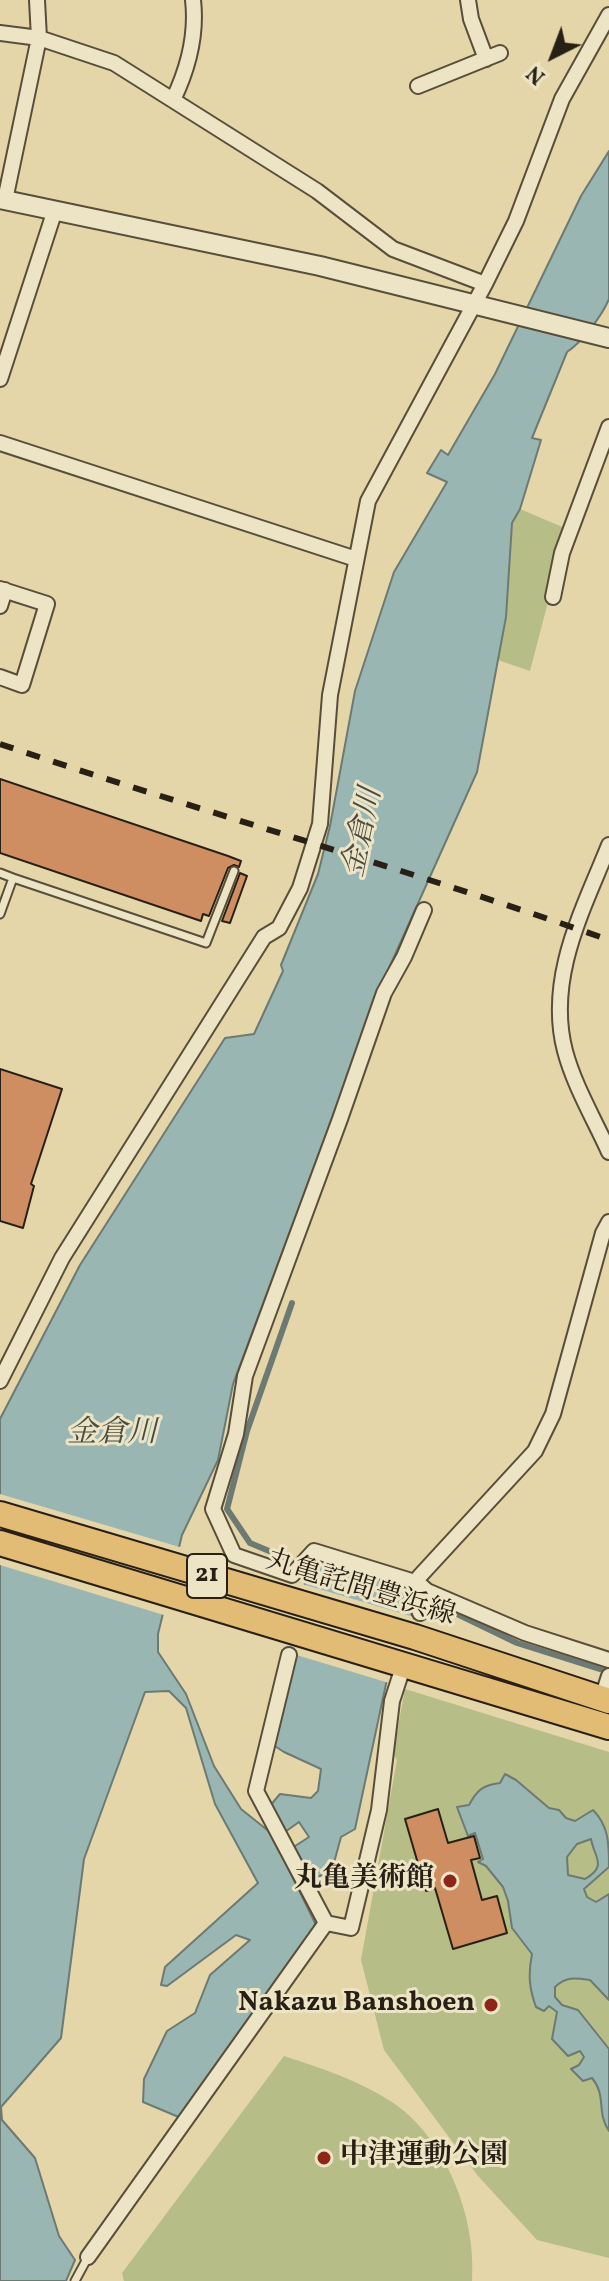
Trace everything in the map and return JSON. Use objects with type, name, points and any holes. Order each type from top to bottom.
[{"type":"main road","name":"丸亀詫間豊浜線","points":[[0,1514],[415,1637],[607,1688]]},
{"type":"main road","name":"21","points":[[0,1543],[404,1664]]},
{"type":"main road","name":"丸亀詫間豊浜線","points":[[404,1664],[609,1727]]},
{"type":"street","points":[[37,0],[39,38],[2,199],[320,266],[608,338]]},
{"type":"street","points":[[173,100],[185,76],[192,46],[193,0]]},
{"type":"street","points":[[418,86],[493,56],[471,19],[468,0]]},
{"type":"street","points":[[0,1381],[62,1258],[264,937],[279,928],[300,888],[320,824],[330,695],[368,501],[476,304],[516,221],[562,99],[609,15]]},
{"type":"street","points":[[0,33],[39,38],[114,63],[317,191],[393,249],[485,284]]},
{"type":"street","points":[[0,379],[55,210]]},
{"type":"street","points":[[553,597],[562,553],[609,427]]},
{"type":"street","points":[[0,443],[356,559]]},
{"type":"street","points":[[0,606],[2,590],[47,604],[22,685],[0,677]]},
{"type":"street","points":[[609,845],[570,945],[561,977],[559,1000],[565,1051],[609,1152]]},
{"type":"street","points":[[417,1599],[314,1551],[292,1575],[234,1555],[213,1509],[236,1434],[245,1376],[384,993],[424,910]]},
{"type":"street","points":[[417,1599],[419,1577],[452,1547],[535,1451],[553,1414],[603,1233],[609,1222]]},
{"type":"street","points":[[417,1599],[427,1591],[525,1633],[609,1660]]},
{"type":"street","points":[[289,1655],[256,1791],[326,1923]]},
{"type":"street","points":[[326,1923],[351,1928],[379,1810],[392,1701],[404,1664]]},
{"type":"street","points":[[88,2257],[326,1923]]},
{"type":"lane","points":[[0,873],[206,943],[234,871]]},
{"type":"lane","points":[[0,914],[13,878]]},
{"type":"lane","points":[[75,2281],[88,2257]]},
{"type":"green space","points":[[520,509],[567,529],[530,671],[498,660],[506,617],[512,523]]},
{"type":"green space","name":"Nakazu Banshoen","points":[[405,1689],[609,1752],[609,2258],[537,2240],[478,2176],[384,2050],[361,1960],[397,1760],[393,1754]]},
{"type":"green space","name":"中津運動公園","points":[[284,2056],[339,2075],[379,2094],[411,2117],[428,2136],[454,2181],[463,2206],[472,2257],[472,2281],[124,2281],[122,2273]]},
{"type":"water","name":"金倉川","points":[[609,151],[609,299],[591,328],[567,352],[532,438],[541,440],[520,509],[512,523],[506,617],[477,772],[385,977],[233,1384],[218,1460],[182,1535],[158,1634],[158,1652],[186,1694],[214,1766],[241,1809],[271,1833],[317,1927],[181,2118],[143,2102],[144,2079],[167,2031],[195,2013],[210,1975],[250,1940],[236,1935],[167,1986],[161,1985],[165,1967],[258,1883],[215,1804],[186,1708],[169,1691],[145,1692],[84,1859],[61,2038],[1,2107],[2,2120],[35,2158],[59,2236],[75,2260],[66,2281],[0,2281],[0,1419],[80,1265],[225,1038],[254,1034],[283,971],[281,965],[318,874],[355,691],[394,572],[447,482],[427,473],[441,450],[448,455],[495,374],[581,196]]},
{"type":"water","points":[[337,1562],[410,1586],[408,1592],[420,1597],[411,1606],[412,1616],[386,1684],[355,1829],[341,1837],[332,1870],[316,1878],[312,1872],[307,1875],[292,1848],[309,1837],[299,1822],[285,1832],[269,1807],[280,1794],[311,1798],[318,1791],[321,1769],[270,1743],[285,1689],[307,1572],[324,1563]]},
{"type":"water","points":[[505,1774],[549,1808],[559,1810],[566,1818],[575,1821],[593,1810],[605,1829],[609,1867],[584,1889],[587,1897],[596,1902],[609,1894],[609,2000],[590,1980],[576,1978],[567,1979],[555,1987],[555,1997],[562,2005],[578,2010],[609,2049],[609,2131],[597,2085],[592,2078],[583,2081],[571,2069],[579,2065],[584,2057],[580,2051],[568,2056],[552,2039],[557,2012],[549,2006],[544,2011],[536,2007],[530,1981],[532,1954],[512,1928],[503,1887],[486,1866],[478,1862],[483,1859],[475,1833],[468,1836],[457,1807],[469,1805],[481,1789],[500,1783]],"holes":[[[591,1839],[598,1861],[596,1870],[585,1879],[568,1875],[567,1857],[577,1844]]]},
{"type":"pier","points":[[0,1494],[183,1548],[167,1616],[0,1565]]},
{"type":"pier","points":[[299,1583],[414,1617],[389,1683],[290,1653]]},
{"type":"building","points":[[0,779],[228,856],[241,861],[239,867],[234,865],[228,868],[209,916],[203,914],[201,921],[0,853]]},
{"type":"building","points":[[240,873],[247,876],[230,923],[222,921]]},
{"type":"building","points":[[0,1069],[62,1089],[31,1184],[34,1186],[23,1228],[0,1221]]},
{"type":"building","name":"丸亀美術館","points":[[438,1809],[448,1843],[474,1836],[480,1858],[471,1860],[482,1900],[497,1896],[507,1933],[453,1949],[435,1888],[426,1891],[405,1819]]},
{"type":"waterway","points":[[288,1559],[250,1543],[227,1509],[247,1431],[292,1303]]},
{"type":"waterway","points":[[419,1602],[457,1614],[517,1643],[609,1672]]},
{"type":"railway","points":[[0,744],[609,940]]},
{"type":"place","name":"丸亀美術館","points":[[450,1881]]},
{"type":"place","name":"Nakazu Banshoen","points":[[491,2005]]},
{"type":"place","name":"中津運動公園","points":[[324,2158]]}]
